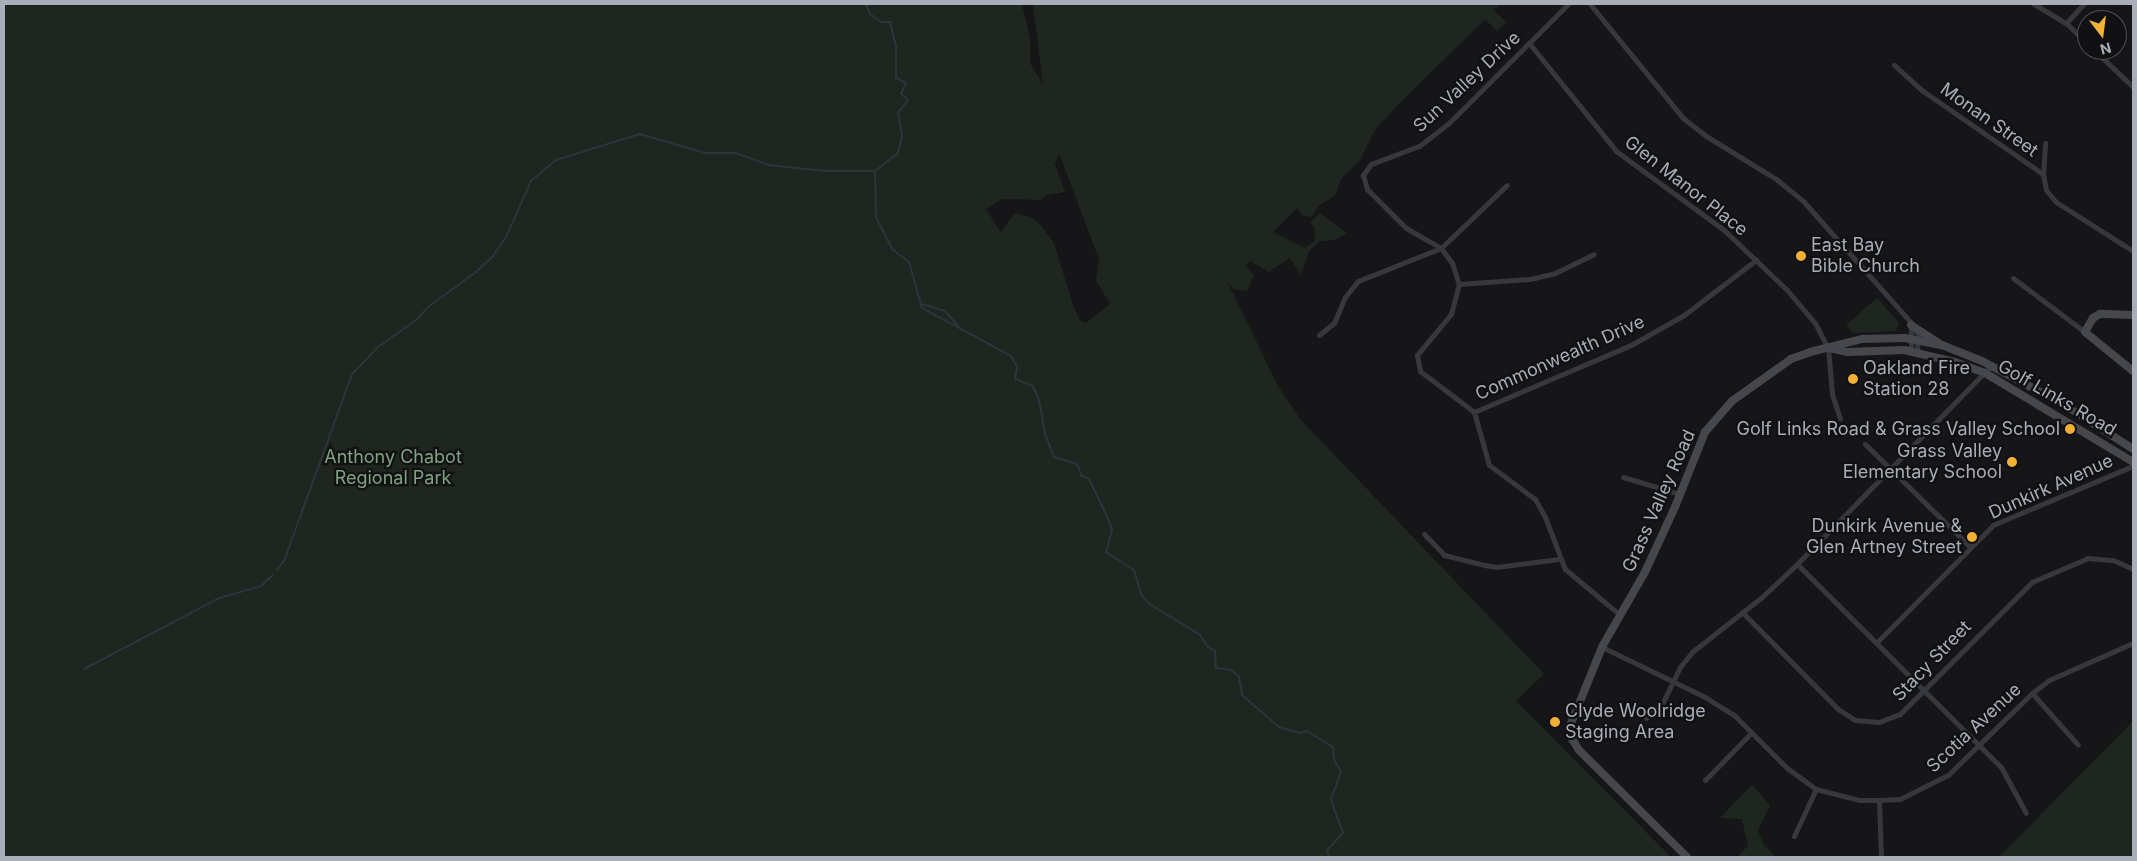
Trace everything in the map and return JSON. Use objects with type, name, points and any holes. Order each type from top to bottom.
[{"type":"main road","points":[[2133,315],[2100,314],[2093,318],[2085,332],[2133,371]]},
{"type":"main road","points":[[1911,325],[1942,345]]},
{"type":"main road","name":"Grass Valley Road","points":[[1687,857],[1579,750],[1570,733],[1571,718],[1602,647],[1645,572],[1705,432],[1732,401],[1791,359],[1862,339],[1916,340]]},
{"type":"main road","name":"Golf Links Road","points":[[1916,340],[1942,345],[1991,366],[2064,404],[2133,449]]},
{"type":"main road","name":"Grass Valley Road","points":[[1828,348],[1848,352],[1914,351]]},
{"type":"main road","name":"Golf Links Road","points":[[1914,351],[1985,373],[2133,462]]},
{"type":"street","name":"Sun Valley Drive","points":[[1459,284],[1452,263],[1441,248],[1406,228],[1367,189],[1363,175],[1371,164],[1419,146],[1450,122],[1568,4]]},
{"type":"street","points":[[1590,4],[1683,118],[1804,202],[1918,331],[1914,351]]},
{"type":"street","points":[[2034,4],[2066,23],[2077,33]]},
{"type":"street","points":[[2066,23],[2084,4]]},
{"type":"street","name":"Glen Manor Place","points":[[1528,43],[1616,151],[1692,205],[1756,260],[1815,323],[1828,348]]},
{"type":"street","points":[[2105,60],[2133,87]]},
{"type":"street","name":"Monan Street","points":[[1894,65],[1922,91],[2043,174],[2046,190],[2056,202],[2133,251]]},
{"type":"street","points":[[2043,174],[2045,143]]},
{"type":"street","points":[[1320,335],[1334,323],[1345,297],[1358,281],[1441,248],[1507,185]]},
{"type":"street","points":[[1594,254],[1556,272],[1530,278],[1459,284],[1451,314],[1422,346],[1417,364],[1425,376],[1464,402],[1474,412],[1489,465],[1535,499],[1546,517],[1559,559],[1574,578],[1620,615]]},
{"type":"street","name":"Commonwealth Drive","points":[[1474,412],[1631,345],[1684,315],[1756,260]]},
{"type":"street","points":[[2013,278],[2085,332]]},
{"type":"street","points":[[1828,348],[1832,394],[1840,419]]},
{"type":"street","points":[[1646,718],[1663,702],[1672,682],[1692,652],[1797,564],[1991,366]]},
{"type":"street","points":[[1865,444],[1970,547]]},
{"type":"street","name":"Dunkirk Avenue","points":[[1876,643],[1993,525],[2133,466]]},
{"type":"street","points":[[1623,477],[1680,494]]},
{"type":"street","points":[[1424,534],[1444,555],[1484,565],[1496,567],[1559,559]]},
{"type":"street","name":"Stacy Street","points":[[1742,612],[1838,709],[1855,720],[1867,723],[1890,719],[1924,691],[2002,609],[2032,582],[2088,558],[2113,560],[2133,569]]},
{"type":"street","points":[[1797,564],[2001,767],[2026,813]]},
{"type":"street","name":"Scotia Avenue","points":[[1602,647],[1734,715],[1787,768],[1816,789],[1843,797],[1878,800],[1900,799],[1925,789],[1948,775],[2032,693],[2049,680],[2133,643]]},
{"type":"street","points":[[2032,693],[2078,745]]},
{"type":"street","points":[[1706,780],[1751,733]]},
{"type":"street","points":[[1794,836],[1816,789]]},
{"type":"street","points":[[1878,800],[1881,857]]},
{"type":"green space","name":"Anthony Chabot Regional Park","points":[[4,4],[1022,4],[1030,38],[1030,63],[1043,85],[1033,4],[1500,4],[1494,10],[1506,22],[1497,31],[1485,19],[1398,105],[1375,130],[1360,160],[1341,179],[1335,196],[1319,205],[1312,217],[1303,216],[1297,208],[1273,232],[1305,248],[1314,241],[1315,229],[1310,222],[1320,213],[1347,233],[1334,240],[1320,241],[1309,251],[1301,275],[1290,258],[1269,272],[1250,261],[1246,265],[1254,275],[1247,291],[1233,289],[1226,279],[1278,386],[1300,419],[1544,674],[1516,701],[1671,857],[4,857]],"holes":[[[1059,153],[1099,259],[1096,280],[1110,304],[1086,323],[1080,320],[1074,308],[1054,243],[1040,224],[1033,218],[1014,213],[1001,233],[986,209],[1002,199],[1041,200],[1047,195],[1065,192],[1055,164]]]},
{"type":"green space","points":[[1877,298],[1899,323],[1896,331],[1853,333],[1846,325]]},
{"type":"green space","points":[[2133,721],[2133,857],[1999,857]]},
{"type":"green space","points":[[1752,785],[1770,805],[1758,830],[1763,844],[1775,857],[1737,857],[1748,846],[1742,819],[1720,818]]},
{"type":"waterway","points":[[277,570],[284,561],[352,374],[378,347],[416,320],[428,307],[476,272],[493,256],[507,235],[531,181],[556,160],[640,134],[705,153],[736,153],[769,165],[825,171],[875,171],[898,153],[902,135],[898,113],[908,100],[901,94],[906,83],[896,78],[896,46],[890,22],[881,22],[870,14],[866,4]]},
{"type":"waterway","points":[[875,171],[876,217],[893,250],[909,262],[922,308],[959,328]]},
{"type":"waterway","points":[[922,304],[945,311],[961,329],[1011,356],[1017,367],[1015,379],[1033,386],[1039,400],[1045,434],[1054,457],[1077,464],[1081,475],[1089,479],[1106,514],[1112,530],[1106,552],[1134,570],[1141,594],[1148,603],[1200,635],[1208,647],[1215,651],[1216,668],[1231,670],[1239,676],[1242,695],[1279,727],[1300,733],[1307,731],[1333,747],[1334,759],[1341,772],[1331,800],[1343,833],[1327,850],[1329,857]]},
{"type":"waterway","points":[[84,669],[219,598],[261,586],[273,575]]},
{"type":"place","name":"East Bay Bible Church","points":[[1801,256]]},
{"type":"place","name":"Oakland Fire Station 28","points":[[1853,379]]},
{"type":"place","name":"Golf Links Road & Grass Valley School","points":[[2070,429]]},
{"type":"place","name":"Grass Valley Elementary School","points":[[2012,462]]},
{"type":"place","name":"Dunkirk Avenue & Glen Artney Street","points":[[1972,537]]},
{"type":"place","name":"Clyde Woolridge Staging Area","points":[[1555,722]]}]
